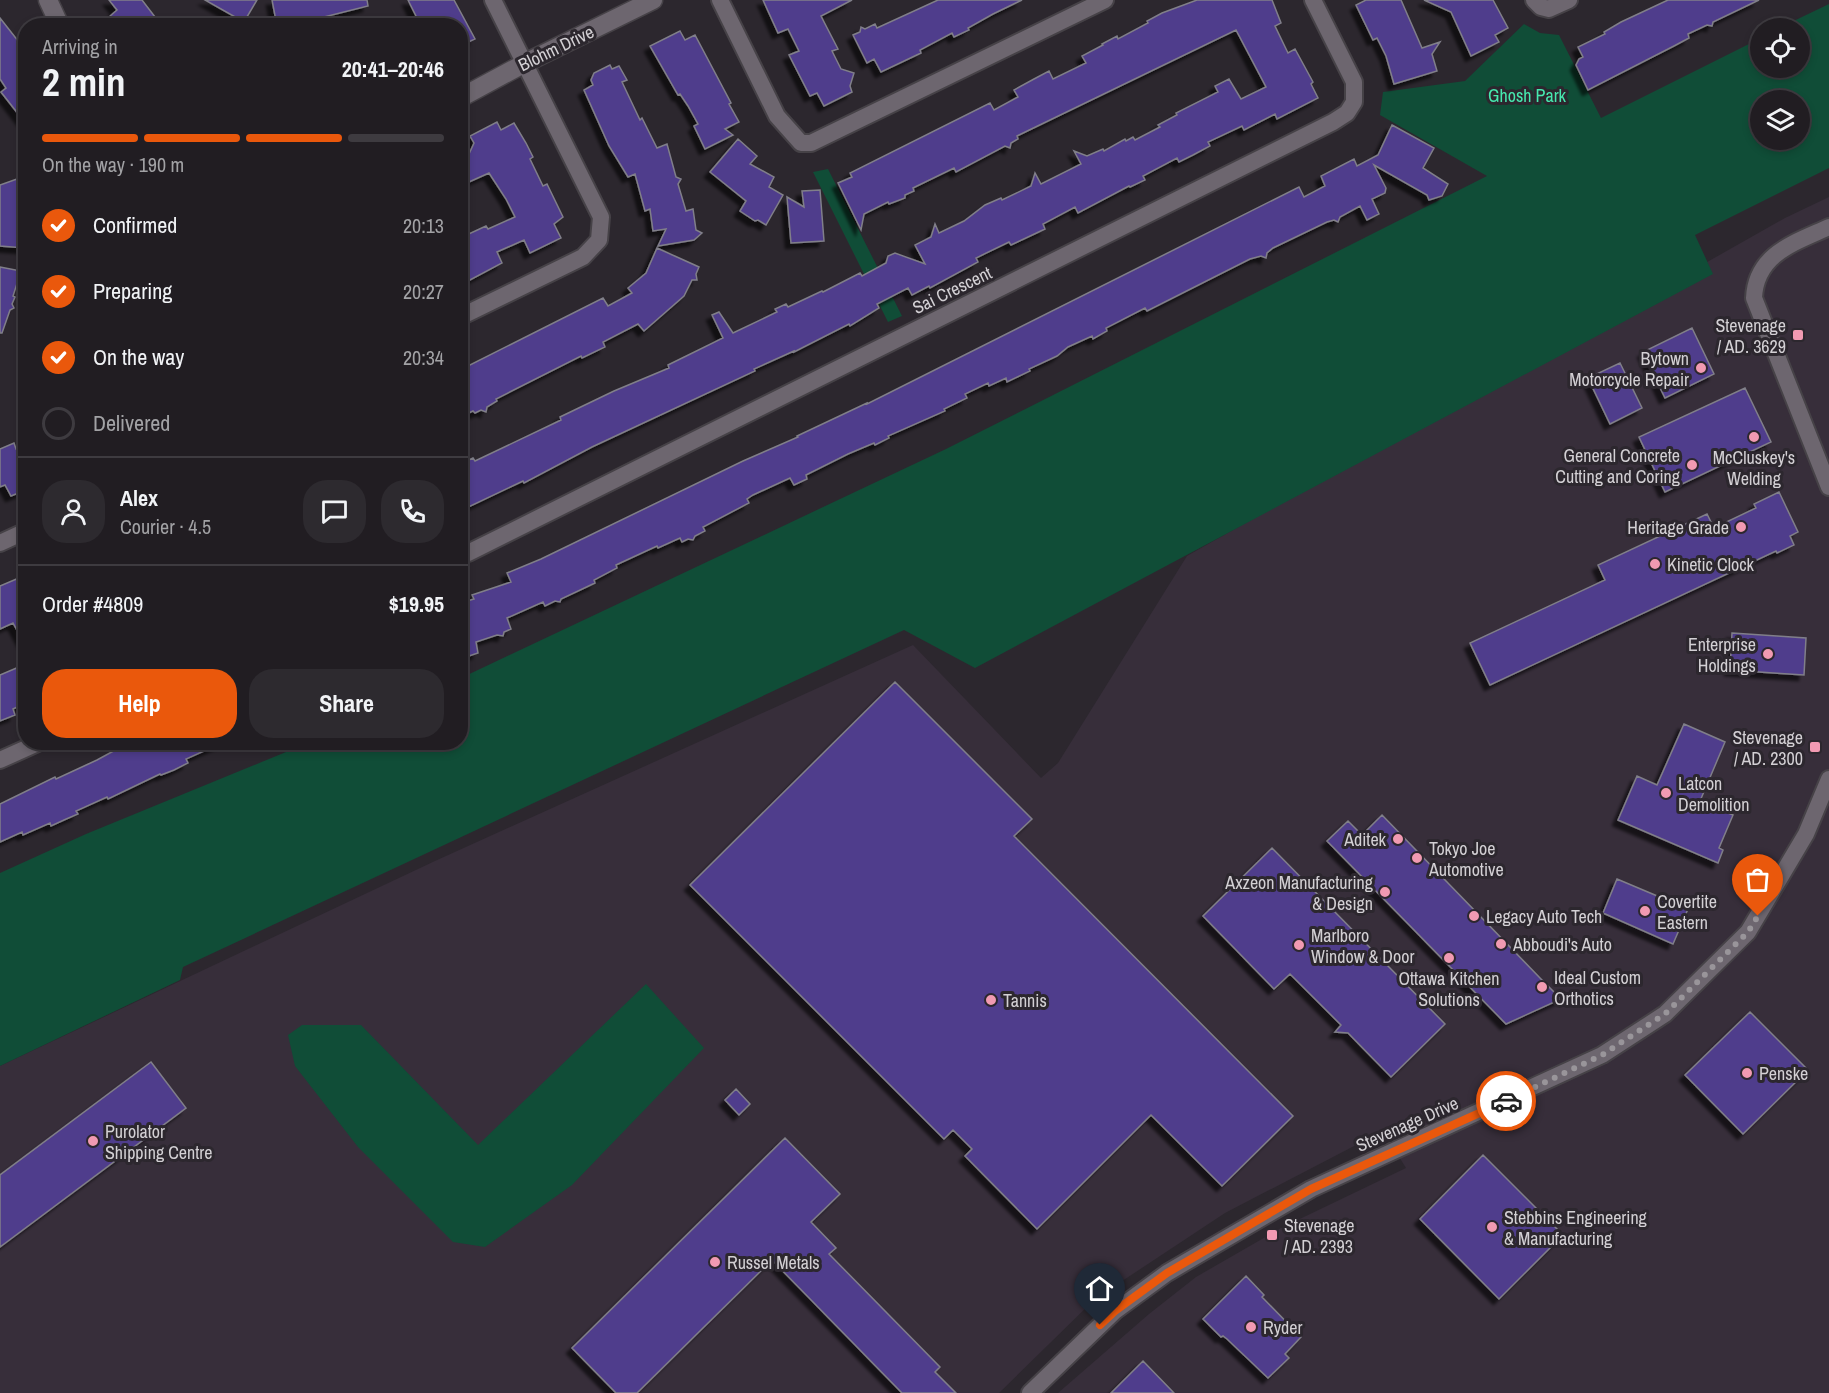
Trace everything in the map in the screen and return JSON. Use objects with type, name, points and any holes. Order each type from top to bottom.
[{"type":"street","points":[[48,0],[56,18]]},
{"type":"street","points":[[468,313],[583,257],[599,240],[601,217],[493,0]]},
{"type":"street","name":"Blohm Drive","points":[[468,94],[653,0]]},
{"type":"street","points":[[720,0],[777,116],[801,143],[811,143],[830,136],[1105,0]]},
{"type":"street","name":"Sai Crescent","points":[[468,551],[1322,128],[1347,113],[1354,102],[1354,82],[1313,0]]},
{"type":"street","points":[[1534,0],[1541,7],[1549,9],[1569,0]]},
{"type":"street","points":[[1829,227],[1785,248],[1770,259],[1755,281],[1754,298],[1818,454],[1829,487]]},
{"type":"street","points":[[0,543],[18,535]]},
{"type":"street","points":[[0,760],[22,750]]},
{"type":"street","name":"Stevenage Drive","points":[[1030,1393],[1115,1311],[1167,1273],[1311,1189],[1602,1055],[1665,1014],[1748,932],[1806,834],[1829,779]]},
{"type":"shaded area","points":[[1829,197],[1829,1393],[1058,1393],[1149,1314],[1196,1277],[1281,1228],[1406,1168],[1383,1131],[1225,1213],[1095,1299],[999,1393],[0,1393],[0,1066],[435,861],[913,645],[1041,778],[1058,763],[1187,556],[1785,218]]},
{"type":"green space","name":"Ghosh Park","points":[[1829,4],[1829,168],[1695,235],[1713,274],[975,668],[904,630],[183,967],[180,980],[0,1066],[0,873],[86,834],[291,750],[468,750],[468,675],[946,449],[1487,176],[1380,115],[1383,92],[1465,81],[1524,24],[1540,33],[1559,35],[1601,118],[1750,44],[1750,78],[1810,78],[1810,18],[1800,18]]},
{"type":"green space","points":[[828,169],[902,316],[888,322],[813,172]]},
{"type":"green space","points":[[646,984],[704,1048],[572,1185],[485,1247],[453,1242],[358,1147],[295,1066],[288,1035],[302,1025],[361,1025],[478,1145]]},
{"type":"building","points":[[109,0],[142,0],[156,18],[110,18],[117,10]]},
{"type":"building","points":[[205,0],[257,0],[246,18],[237,18]]},
{"type":"building","points":[[272,0],[367,0],[368,6],[320,18],[275,18]]},
{"type":"building","points":[[408,0],[454,0],[464,18],[417,18]]},
{"type":"building","points":[[763,0],[852,0],[821,16],[838,49],[832,51],[841,69],[854,73],[850,86],[852,92],[824,106],[817,93],[810,96],[789,55],[799,51],[788,29],[778,33]]},
{"type":"building","points":[[938,0],[1022,0],[968,28],[969,30],[954,37],[952,33],[920,50],[921,53],[881,72],[874,59],[867,63],[853,35],[860,32],[861,27],[865,29],[875,24],[877,28]]},
{"type":"building","points":[[1197,0],[1272,0],[1281,23],[1275,26],[1288,53],[1295,49],[1313,82],[1311,84],[1318,98],[1277,119],[1275,114],[1244,130],[1242,126],[1208,142],[1210,146],[1193,155],[1179,162],[1177,158],[1143,176],[1145,180],[1078,213],[1075,207],[1043,224],[1045,229],[1011,245],[1009,242],[976,258],[978,262],[930,288],[929,286],[912,295],[908,288],[877,304],[879,308],[850,326],[849,324],[754,369],[755,371],[592,447],[524,483],[523,481],[468,507],[468,460],[473,458],[475,461],[561,420],[560,417],[669,368],[668,365],[723,338],[712,315],[719,312],[733,333],[777,312],[775,309],[786,304],[788,307],[860,273],[862,276],[886,263],[888,256],[895,253],[925,264],[915,245],[931,237],[935,224],[939,233],[964,221],[985,205],[1001,198],[1002,200],[1031,186],[1035,173],[1041,184],[1081,164],[1074,151],[1087,156],[1103,149],[1104,151],[1125,139],[1126,141],[1133,137],[1135,140],[1160,127],[1158,125],[1177,115],[1176,113],[1218,92],[1215,86],[1229,79],[1241,99],[1266,87],[1236,30],[1017,136],[1018,139],[1011,143],[1010,148],[1005,146],[956,172],[954,168],[913,188],[914,191],[905,195],[905,198],[889,204],[888,202],[864,214],[861,230],[838,183],[852,177],[850,173],[990,103],[994,110],[1018,97],[1014,90],[1049,71],[1053,79],[1086,63],[1082,56],[1117,36],[1118,39],[1148,23],[1147,21]]},
{"type":"building","points":[[1366,0],[1401,0],[1422,48],[1440,42],[1432,54],[1437,71],[1394,84],[1386,56],[1377,38],[1373,40],[1356,5]]},
{"type":"building","points":[[1424,0],[1493,0],[1508,28],[1495,35],[1499,42],[1471,56],[1451,12]]},
{"type":"building","points":[[1668,0],[1759,0],[1713,22],[1712,26],[1707,25],[1688,34],[1689,38],[1588,90],[1576,65],[1583,57],[1578,47],[1605,34],[1604,32],[1621,22]]},
{"type":"building","points":[[0,18],[18,41],[18,114],[1,92],[6,88],[0,79]]},
{"type":"building","points":[[468,26],[475,39],[468,42]]},
{"type":"building","points":[[680,31],[685,40],[695,35],[739,122],[725,129],[733,135],[705,149],[694,126],[698,124],[680,94],[678,95],[650,46]]},
{"type":"building","points":[[610,65],[612,69],[619,66],[627,80],[622,82],[640,120],[642,118],[657,148],[667,144],[676,177],[681,179],[678,184],[686,211],[693,209],[696,230],[702,233],[694,240],[658,246],[666,229],[653,231],[650,209],[645,211],[635,174],[628,177],[609,146],[584,90],[593,85],[591,80],[594,73]]},
{"type":"building","points":[[497,122],[501,130],[514,123],[533,157],[530,159],[543,186],[547,184],[563,217],[554,224],[561,238],[530,253],[524,240],[497,252],[502,263],[470,280],[468,276],[468,234],[486,226],[488,229],[515,217],[489,173],[468,182],[468,154],[474,143],[470,136]]},
{"type":"building","points":[[1392,125],[1434,148],[1423,168],[1448,184],[1442,196],[1429,200],[1427,195],[1374,165],[1386,188],[1385,193],[1372,199],[1379,214],[1367,220],[1360,206],[1340,217],[1338,222],[1334,220],[1327,222],[1273,248],[1267,253],[1266,258],[1261,256],[1250,259],[1147,311],[1145,308],[1106,328],[1107,331],[1093,339],[1092,336],[1068,347],[1057,356],[1007,382],[1006,378],[989,386],[988,383],[965,394],[967,398],[944,409],[945,411],[888,436],[889,438],[875,445],[874,443],[848,454],[806,475],[807,479],[794,485],[790,478],[753,495],[747,499],[749,503],[703,527],[705,531],[695,536],[693,540],[688,539],[682,542],[680,538],[658,548],[657,546],[616,565],[617,568],[594,580],[595,583],[561,599],[560,602],[555,601],[545,606],[543,602],[507,618],[511,629],[504,632],[503,636],[497,635],[476,642],[478,653],[468,656],[468,601],[474,599],[472,595],[511,582],[507,573],[867,404],[1299,187],[1304,197],[1325,186],[1321,176],[1354,159],[1357,166],[1378,155]]},
{"type":"building","points":[[738,139],[757,156],[750,164],[774,177],[769,187],[783,195],[766,225],[740,211],[746,201],[710,172]]},
{"type":"building","points":[[17,179],[18,182],[18,247],[0,246],[0,185]]},
{"type":"building","points":[[820,190],[824,241],[791,243],[787,197],[804,207],[802,191]]},
{"type":"building","points":[[657,248],[699,267],[696,274],[697,280],[692,280],[684,296],[644,331],[638,324],[603,342],[605,347],[582,358],[581,356],[496,399],[497,401],[487,407],[486,412],[481,410],[468,413],[468,366],[603,298],[608,306],[632,293],[628,288],[646,273]]},
{"type":"building","points":[[0,267],[18,270],[18,280],[13,296],[15,297],[12,304],[14,308],[10,310],[2,333],[0,333]]},
{"type":"building","points":[[1692,328],[1714,374],[1665,398],[1643,352]]},
{"type":"building","points":[[1620,363],[1642,408],[1610,424],[1588,378]]},
{"type":"building","points":[[1745,388],[1771,442],[1665,492],[1639,437]]},
{"type":"building","points":[[14,443],[16,449],[18,448],[18,493],[11,496],[5,485],[0,487],[0,449]]},
{"type":"building","points":[[1779,492],[1798,532],[1790,536],[1794,545],[1777,553],[1776,551],[1490,685],[1470,643],[1605,580],[1598,565],[1707,514],[1714,528],[1756,508],[1754,504]]},
{"type":"building","points":[[18,578],[18,632],[13,623],[0,629],[0,586]]},
{"type":"building","name":"Enterprise Holdings","points":[[1732,633],[1806,638],[1804,675],[1730,670]]},
{"type":"building","points":[[18,667],[18,707],[13,709],[15,715],[0,721],[0,675]]},
{"type":"building","name":"Tannis","points":[[895,682],[1032,819],[1014,836],[1293,1116],[1222,1186],[1151,1115],[1037,1229],[965,1156],[972,1149],[953,1130],[944,1139],[690,885]]},
{"type":"building","name":"Latcon Demolition","points":[[1684,724],[1725,742],[1700,801],[1733,815],[1719,848],[1723,850],[1718,863],[1618,820],[1637,776],[1657,785]]},
{"type":"building","points":[[115,750],[206,750],[186,759],[188,763],[174,770],[76,811],[78,814],[51,826],[50,823],[0,842],[0,804],[55,777],[56,779]]},
{"type":"building","points":[[1382,815],[1561,999],[1506,1024],[1327,841],[1348,821],[1362,835]]},
{"type":"building","name":"Marlboro Window & Door","points":[[1272,848],[1445,1024],[1391,1077],[1348,1033],[1335,1032],[1341,1025],[1290,974],[1274,989],[1203,916]]},
{"type":"building","name":"Covertite Eastern","points":[[1617,879],[1688,909],[1673,944],[1603,913]]},
{"type":"building","name":"Penske","points":[[1750,1012],[1808,1070],[1743,1134],[1685,1075]]},
{"type":"building","name":"Purolator Shipping Centre","points":[[151,1062],[186,1108],[0,1247],[0,1175]]},
{"type":"building","points":[[736,1089],[750,1104],[739,1115],[725,1100]]},
{"type":"building","name":"Russel Metals","points":[[785,1138],[840,1194],[811,1222],[836,1248],[829,1254],[940,1367],[935,1372],[956,1393],[902,1393],[772,1260],[637,1393],[616,1393],[572,1348]]},
{"type":"building","name":"Stebbins Engineering & Manufacturing","points":[[1483,1155],[1563,1235],[1499,1299],[1420,1219]]},
{"type":"building","name":"Ryder","points":[[1246,1276],[1264,1295],[1262,1297],[1301,1337],[1285,1354],[1289,1358],[1268,1378],[1203,1319]]},
{"type":"building","points":[[1143,1361],[1174,1393],[1111,1393]]},
{"type":"way so far","points":[[1506,1101],[1602,1055],[1665,1014],[1748,932],[1758,916]]},
{"type":"place","name":"Stevenage / AD. 3629","points":[[1798,335]]},
{"type":"place","name":"Bytown Motorcycle Repair","points":[[1701,368]]},
{"type":"place","name":"McCluskey's Welding","points":[[1754,437]]},
{"type":"place","name":"General Concrete Cutting and Coring","points":[[1692,465]]},
{"type":"place","name":"Heritage Grade","points":[[1741,527]]},
{"type":"place","name":"Kinetic Clock","points":[[1655,564]]},
{"type":"place","name":"Enterprise Holdings","points":[[1768,654]]},
{"type":"place","name":"Stevenage / AD. 2300","points":[[1815,747]]},
{"type":"place","name":"Latcon Demolition","points":[[1666,793]]},
{"type":"place","name":"Aditek","points":[[1398,839]]},
{"type":"place","name":"Tokyo Joe Automotive","points":[[1417,858]]},
{"type":"place","name":"Axzeon Manufacturing & Design","points":[[1385,892]]},
{"type":"place","name":"Covertite Eastern","points":[[1645,911]]},
{"type":"place","name":"Legacy Auto Tech","points":[[1474,916]]},
{"type":"place","name":"Abboudi's Auto","points":[[1501,944]]},
{"type":"place","name":"Marlboro Window & Door","points":[[1299,945]]},
{"type":"place","name":"Ottawa Kitchen Solutions","points":[[1449,958]]},
{"type":"place","name":"Ideal Custom Orthotics","points":[[1542,987]]},
{"type":"place","name":"Tannis","points":[[991,1000]]},
{"type":"place","name":"Penske","points":[[1747,1073]]},
{"type":"place","name":"Purolator Shipping Centre","points":[[93,1141]]},
{"type":"place","name":"Stebbins Engineering & Manufacturing","points":[[1492,1227]]},
{"type":"place","name":"Stevenage / AD. 2393","points":[[1272,1235]]},
{"type":"place","name":"Russel Metals","points":[[715,1262]]},
{"type":"place","name":"Ryder","points":[[1251,1327]]},
{"type":"route","points":[[1100,1325],[1115,1311],[1167,1273],[1311,1189],[1506,1101]]}]
